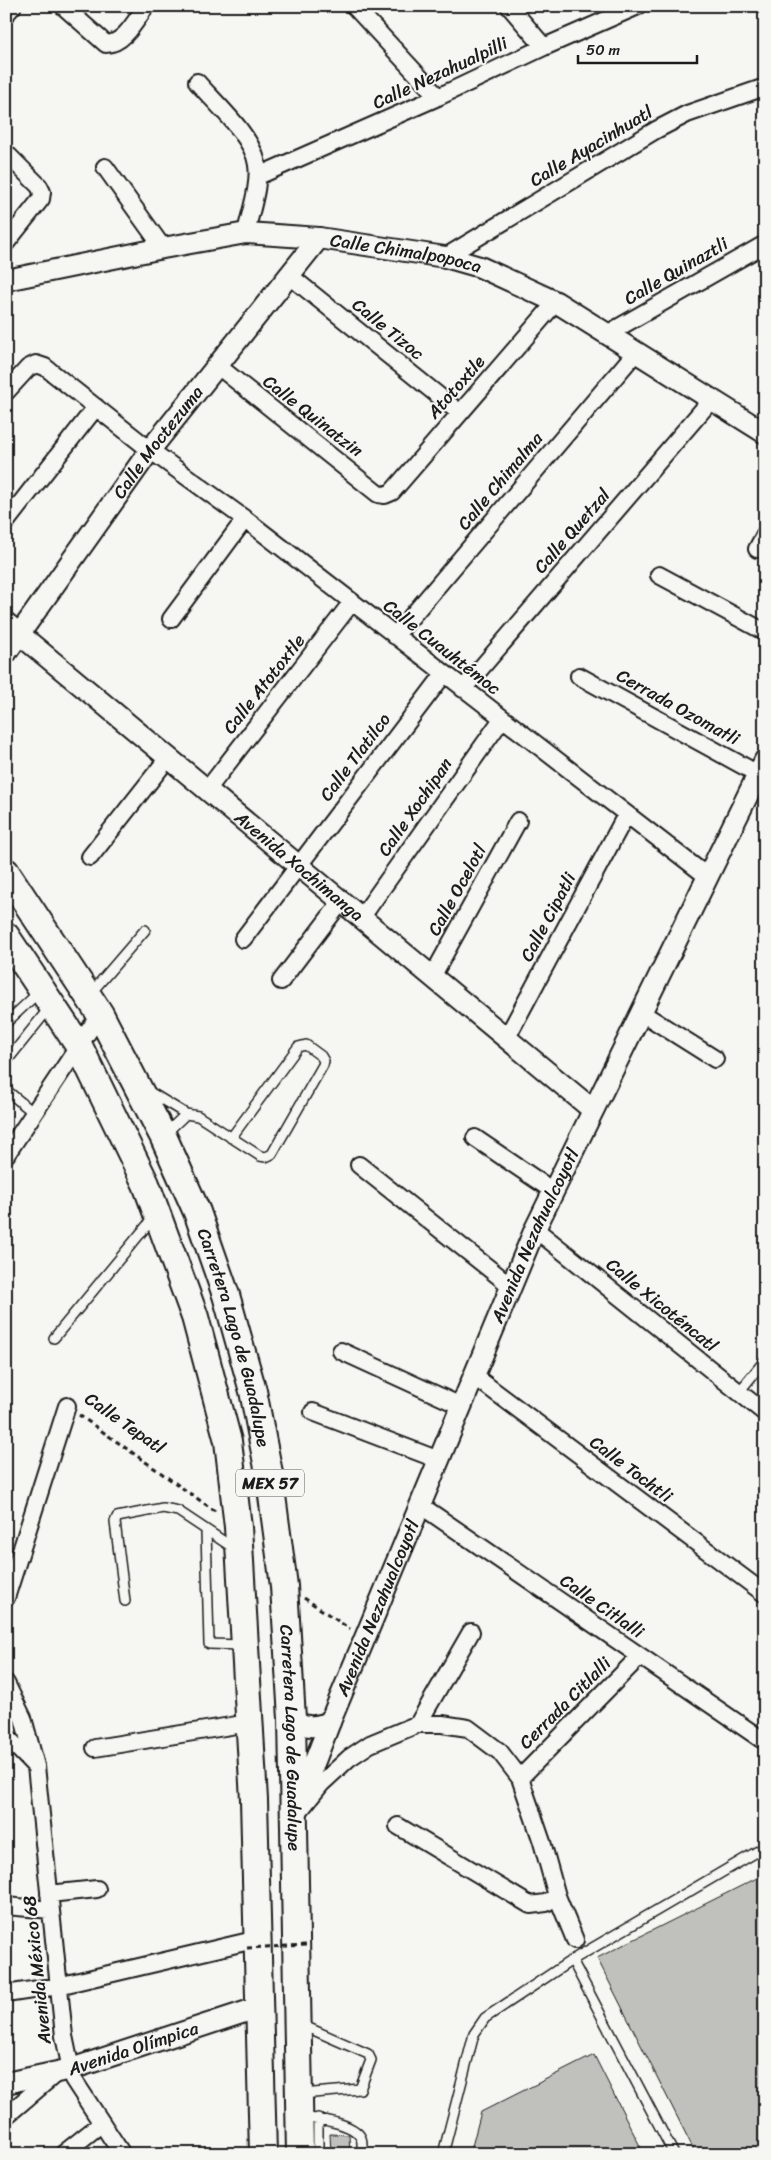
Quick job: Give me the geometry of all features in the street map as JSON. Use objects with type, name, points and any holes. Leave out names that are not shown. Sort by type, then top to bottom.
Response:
[{"type":"main road","name":"Carretera Lago de Guadalupe","points":[[6,872],[94,1005],[163,1136],[203,1231],[226,1295],[253,1391],[269,1473],[284,1586],[292,1719],[298,2023],[305,2110],[300,2154]]},
{"type":"main road","name":"Carretera Lago de Guadalupe","points":[[12,949],[79,1046],[146,1184],[195,1317],[226,1432],[240,1552],[254,1800],[253,1944],[260,2006],[264,2154]]},
{"type":"street","points":[[6,14],[13,6]]},
{"type":"street","points":[[63,6],[106,44],[114,44],[122,38],[146,6]]},
{"type":"street","points":[[354,6],[438,98]]},
{"type":"street","points":[[509,6],[544,47]]},
{"type":"street","name":"Calle Nezahualpilli","points":[[258,176],[438,98],[544,47],[638,6]]},
{"type":"street","points":[[197,82],[244,136],[257,163],[258,176],[246,233]]},
{"type":"street","name":"Calle Ayacinhuatl","points":[[445,257],[656,130],[687,114],[765,87]]},
{"type":"street","points":[[6,153],[39,186],[42,192],[41,200],[6,243]]},
{"type":"street","points":[[105,167],[163,248]]},
{"type":"street","name":"Calle Chimalpopoca","points":[[6,280],[246,233],[319,238],[445,257],[480,267],[556,302],[765,434]]},
{"type":"street","name":"Calle Moctezuma","points":[[6,653],[13,628],[150,450],[319,238]]},
{"type":"street","name":"Calle Quinaztli","points":[[607,334],[765,244]]},
{"type":"street","name":"Calle Tizoc","points":[[290,276],[460,413]]},
{"type":"street","name":"Atotoxtle","points":[[385,495],[392,492],[556,302]]},
{"type":"street","name":"Calle Chimalma","points":[[395,636],[636,352]]},
{"type":"street","name":"Calle Cuauhtémoc","points":[[6,392],[28,368],[36,364],[45,367],[150,450],[245,519],[708,877]]},
{"type":"street","name":"Calle Quinatzin","points":[[218,366],[378,494],[385,495]]},
{"type":"street","name":"Calle Quetzal","points":[[463,689],[712,399]]},
{"type":"street","points":[[6,522],[96,407]]},
{"type":"street","points":[[171,619],[245,519]]},
{"type":"street","points":[[659,575],[765,632]]},
{"type":"street","name":"Calle Atotoxtle","points":[[207,790],[352,602]]},
{"type":"street","name":"Avenida Xochimanga","points":[[13,628],[593,1110]]},
{"type":"street","name":"Calle Tlatilco","points":[[243,939],[444,674]]},
{"type":"street","name":"Cerrada Ozomatli","points":[[579,676],[761,767]]},
{"type":"street","name":"Calle Xochipan","points":[[361,918],[502,719]]},
{"type":"street","points":[[90,857],[168,758]]},
{"type":"street","name":"Avenida Nezahualcoyotl","points":[[294,1817],[330,1722],[535,1229],[761,767]]},
{"type":"street","name":"Calle Cipatli","points":[[506,1039],[626,815]]},
{"type":"street","name":"Calle Ocelotl","points":[[432,977],[518,821]]},
{"type":"street","points":[[281,981],[341,902]]},
{"type":"street","points":[[6,1155],[79,1046],[94,1005]]},
{"type":"street","points":[[642,1013],[715,1060]]},
{"type":"street","points":[[475,1138],[553,1191]]},
{"type":"street","points":[[359,1165],[510,1286]]},
{"type":"street","name":"Calle Xicoténcatl","points":[[535,1229],[765,1413]]},
{"type":"street","points":[[341,1351],[461,1406]]},
{"type":"street","name":"Calle Tochtli","points":[[474,1376],[765,1594]]},
{"type":"street","name":"Calle Tepatl","points":[[8,1584],[67,1406]]},
{"type":"street","points":[[313,1412],[439,1460]]},
{"type":"street","name":"Calle Citlalli","points":[[420,1505],[761,1739]]},
{"type":"street","points":[[418,1724],[471,1632]]},
{"type":"street","name":"Cerrada Citlalli","points":[[520,1778],[640,1656]]},
{"type":"street","name":"Avenida México 68","points":[[6,1683],[23,1718],[36,1766],[64,2036],[65,2070],[73,2079],[122,2154]]},
{"type":"street","points":[[292,1719],[310,1727],[321,1726],[330,1722]]},
{"type":"street","points":[[95,1748],[249,1723]]},
{"type":"street","points":[[294,1817],[321,1784],[349,1758],[370,1744],[418,1724],[442,1724],[468,1728],[500,1752],[520,1778],[539,1832],[557,1896],[575,1940]]},
{"type":"street","points":[[6,1736],[36,1766]]},
{"type":"street","points":[[398,1826],[530,1905],[546,1903],[557,1896]]},
{"type":"street","points":[[6,1906],[50,1902],[96,1889]]},
{"type":"street","points":[[6,1994],[58,1986],[253,1944]]},
{"type":"street","name":"Avenida Olímpica","points":[[6,2083],[65,2070],[260,2006]]},
{"type":"street","points":[[6,2116],[65,2070]]},
{"type":"street","points":[[63,2154],[102,2123]]},
{"type":"lane","points":[[94,1005],[145,930]]},
{"type":"lane","points":[[6,1023],[47,998]]},
{"type":"lane","points":[[6,1062],[47,998]]},
{"type":"lane","points":[[137,1084],[186,1114],[198,1116],[231,1138],[260,1156],[266,1157],[272,1154],[323,1065],[324,1061],[321,1056],[306,1046],[298,1047],[231,1138]]},
{"type":"lane","points":[[6,1090],[34,1113]]},
{"type":"lane","points":[[163,1136],[186,1114]]},
{"type":"lane","points":[[54,1338],[157,1214]]},
{"type":"lane","points":[[738,1392],[765,1360]]},
{"type":"lane","points":[[125,1601],[115,1522],[117,1517],[163,1508],[178,1511],[240,1552]]},
{"type":"lane","points":[[206,1530],[209,1644],[245,1645]]},
{"type":"lane","points":[[443,2154],[474,2034],[485,2018],[572,1960],[765,1846]]},
{"type":"lane","points":[[572,1960],[674,2154]]},
{"type":"lane","points":[[298,2023],[368,2054],[371,2060],[360,2089],[305,2110]]},
{"type":"lane","points":[[305,2110],[318,2154]]},
{"type":"lane","points":[[305,2110],[356,2132],[361,2137],[361,2154]]},
{"type":"path","name":"Calle Tepatl","points":[[67,1406],[238,1527]]},
{"type":"path","points":[[314,1603],[364,1640]]},
{"type":"path","points":[[253,1944],[307,1945]]},
{"type":"building","points":[[765,1874],[765,2154],[696,2154],[597,1958]]},
{"type":"building","points":[[594,2055],[644,2154],[470,2154],[481,2112]]},
{"type":"building","points":[[330,2134],[349,2135],[350,2154],[331,2154]]}]
